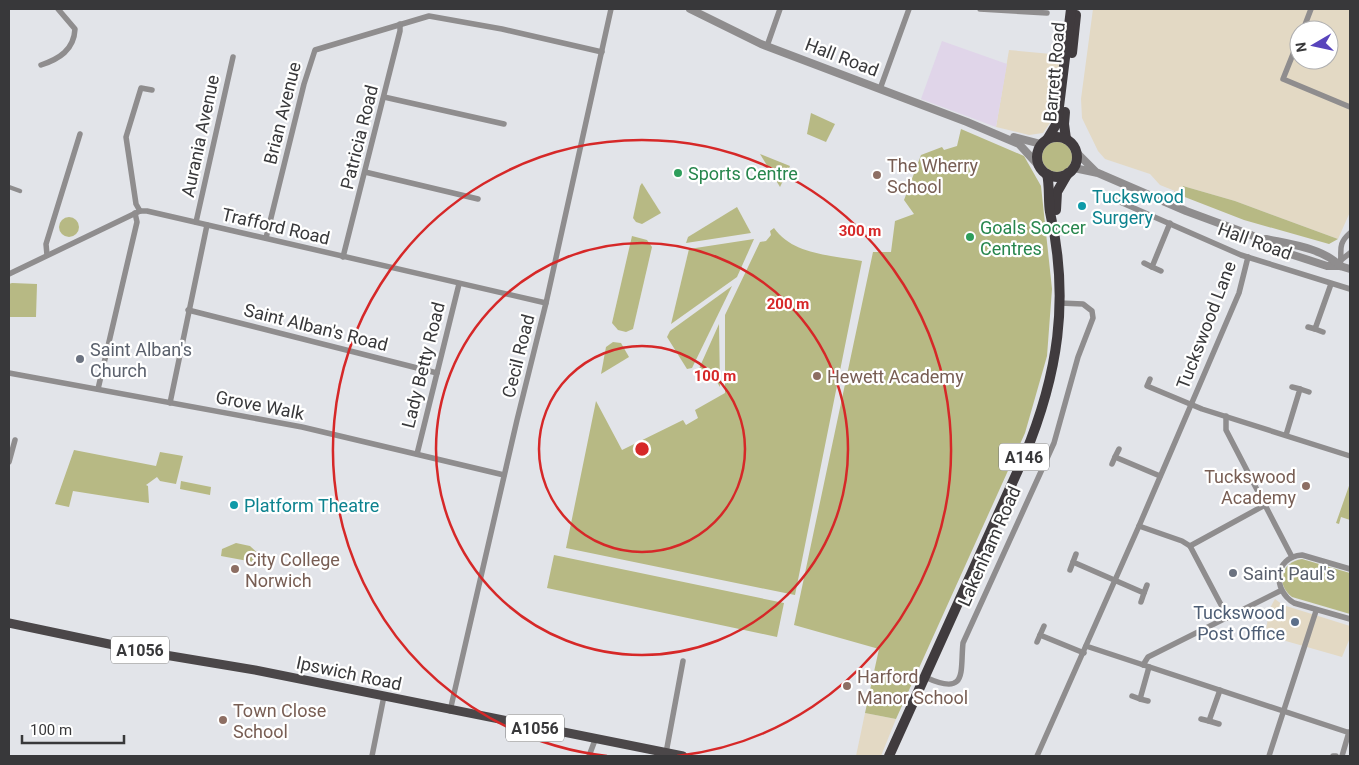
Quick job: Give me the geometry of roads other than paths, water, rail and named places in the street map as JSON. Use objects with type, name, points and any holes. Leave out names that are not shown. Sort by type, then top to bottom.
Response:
[{"type":"highway","name":"Barrett Road","points":[[1044,141],[1057,123],[1071,9]]},
{"type":"highway","name":"Barrett Road","points":[[1066,139],[1064,124],[1076,9]]},
{"type":"highway","name":"Hall Road","points":[[1044,141],[1058,136],[1066,139],[1076,152]]},
{"type":"highway","points":[[1039,166],[1036,158],[1044,141]]},
{"type":"highway","name":"A146","points":[[1071,171],[1076,152]]},
{"type":"highway","name":"Hall Road","points":[[1039,166],[1047,174],[1058,177],[1071,171]]},
{"type":"highway","name":"Lakenham Road","points":[[1053,222],[1057,192],[1071,171]]},
{"type":"highway","name":"Lakenham Road","points":[[888,756],[926,677],[1036,428],[1055,358],[1060,303],[1047,174]]},
{"type":"highway","name":"Lakenham Road","points":[[896,756],[903,725]]},
{"type":"main road","name":"Ipswich Road","points":[[9,623],[683,756]]},
{"type":"street","points":[[41,65],[53,61],[64,54],[75,37],[75,28],[58,9]]},
{"type":"street","name":"Cecil Road","points":[[450,711],[504,475],[546,304],[611,9]]},
{"type":"street","name":"Hall Road","points":[[690,9],[767,46],[986,129],[1019,144],[1039,166]]},
{"type":"street","points":[[767,46],[780,9]]},
{"type":"street","points":[[880,89],[909,9]]},
{"type":"street","points":[[980,9],[1046,13]]},
{"type":"street","name":"Brian Avenue","points":[[266,238],[311,55],[315,50],[429,16],[502,28],[602,52]]},
{"type":"street","name":"Patricia Road","points":[[343,257],[384,97],[400,24]]},
{"type":"street","name":"Aurania Avenue","points":[[196,222],[233,57]]},
{"type":"street","points":[[1289,64],[1283,79],[1350,107]]},
{"type":"street","points":[[98,389],[137,222],[138,212],[126,137],[138,86],[152,90]]},
{"type":"street","points":[[384,97],[504,124]]},
{"type":"street","name":"Hall Road","points":[[986,129],[1044,141]]},
{"type":"street","points":[[47,255],[46,244],[80,134]]},
{"type":"street","name":"Hall Road","points":[[1076,152],[1098,173]]},
{"type":"street","name":"Hall Road","points":[[1071,171],[1098,173],[1186,211],[1251,235],[1287,253],[1327,266],[1341,263],[1350,269]]},
{"type":"street","points":[[365,172],[478,199]]},
{"type":"street","points":[[9,187],[20,191]]},
{"type":"street","name":"Hall Road","points":[[1111,198],[1248,257],[1350,290]]},
{"type":"street","points":[[9,274],[138,212]]},
{"type":"street","name":"Trafford Road","points":[[138,212],[196,222],[546,304]]},
{"type":"street","points":[[1152,267],[1170,223]]},
{"type":"street","points":[[170,403],[207,225]]},
{"type":"street","points":[[1341,263],[1339,252],[1345,238],[1350,234]]},
{"type":"street","points":[[1341,263],[1350,253]]},
{"type":"street","name":"Tuckswood Lane","points":[[1037,756],[1139,526],[1239,293],[1248,257]]},
{"type":"street","points":[[1144,264],[1161,271]]},
{"type":"street","name":"Lady Betty Road","points":[[417,454],[459,284]]},
{"type":"street","points":[[1315,329],[1331,284]]},
{"type":"street","name":"Lakenham Road","points":[[926,677],[940,683],[952,683],[958,681],[962,676],[963,643],[1054,443],[1078,357],[1093,318],[1092,311],[1083,304],[1060,303]]},
{"type":"street","name":"Saint Alban's Road","points":[[188,310],[437,373]]},
{"type":"street","points":[[1308,327],[1323,332]]},
{"type":"street","name":"Grove Walk","points":[[9,373],[302,427],[504,475]]},
{"type":"street","name":"Tuckswood Lane","points":[[1144,392],[1150,379]]},
{"type":"street","name":"Tuckswood Lane","points":[[1147,386],[1191,404]]},
{"type":"street","points":[[1292,387],[1309,392]]},
{"type":"street","points":[[1286,435],[1300,389]]},
{"type":"street","points":[[1191,404],[1350,456]]},
{"type":"street","points":[[1226,416],[1226,430],[1292,557]]},
{"type":"street","points":[[9,462],[15,440]]},
{"type":"street","points":[[1112,464],[1119,449]]},
{"type":"street","points":[[1115,457],[1160,476]]},
{"type":"street","points":[[1190,546],[1265,505]]},
{"type":"street","points":[[1139,526],[1182,541],[1190,546],[1228,618]]},
{"type":"street","points":[[1070,570],[1076,554]]},
{"type":"street","points":[[1350,569],[1302,555],[1292,557],[1283,564],[1279,572],[1280,591],[1286,598],[1316,611],[1350,619]]},
{"type":"street","points":[[1073,562],[1144,593]]},
{"type":"street","points":[[1141,602],[1147,585]]},
{"type":"street","points":[[1140,699],[1148,657],[1280,591]]},
{"type":"street","points":[[1269,756],[1316,611]]},
{"type":"street","points":[[1036,642],[1044,626]]},
{"type":"street","points":[[1040,635],[1084,652]]},
{"type":"street","points":[[1086,646],[1350,733],[1342,756]]},
{"type":"street","points":[[666,753],[683,660]]},
{"type":"street","points":[[1209,721],[1220,690]]},
{"type":"street","points":[[372,756],[384,696]]},
{"type":"street","points":[[1132,696],[1148,701]]},
{"type":"street","points":[[1201,719],[1219,724]]},
{"type":"street","points":[[588,756],[595,740]]},
{"type":"place","name":"Sports Centre","points":[[678,173]]},
{"type":"place","name":"The Wherry School","points":[[877,175]]},
{"type":"place","name":"Tuckswood Surgery","points":[[1082,206]]},
{"type":"place","name":"Goals Soccer Centres","points":[[970,237]]},
{"type":"place","name":"Saint Alban's Church","points":[[80,359]]},
{"type":"place","name":"Hewett Academy","points":[[817,376]]},
{"type":"place","name":"Tuckswood Academy","points":[[1306,486]]},
{"type":"place","name":"Platform Theatre","points":[[234,505]]},
{"type":"place","name":"City College Norwich","points":[[235,569]]},
{"type":"place","name":"Saint Paul's","points":[[1233,573]]},
{"type":"place","name":"Tuckswood Post Office","points":[[1295,622]]},
{"type":"place","name":"Harford Manor School","points":[[847,686]]},
{"type":"place","name":"Town Close School","points":[[223,720]]}]
